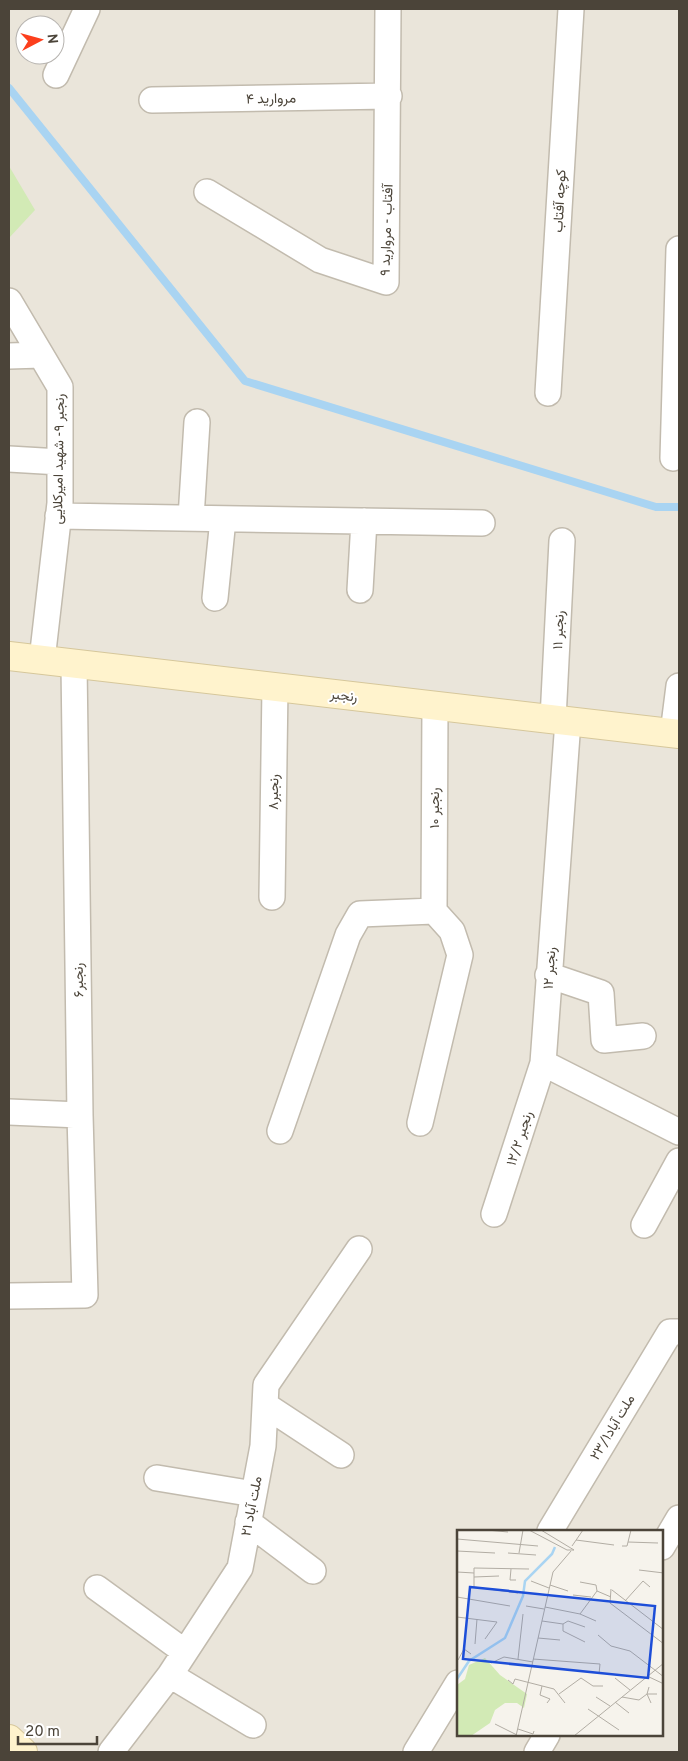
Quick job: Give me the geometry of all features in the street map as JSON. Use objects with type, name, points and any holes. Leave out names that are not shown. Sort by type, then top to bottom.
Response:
[{"type":"street","points":[[56,75],[87,9]]},
{"type":"street","name":"آفتاب - مروارید ۹","points":[[207,192],[320,260],[386,282],[389,96],[388,9]]},
{"type":"street","name":"کوچه آفتاب","points":[[548,393],[571,9]]},
{"type":"street","name":"مروارید ۴","points":[[152,100],[389,96]]},
{"type":"street","points":[[673,458],[679,249]]},
{"type":"street","name":"رنجبر ۹- شهید امیرکلایی","points":[[9,301],[60,387],[58,516],[42,660]]},
{"type":"street","points":[[9,356],[41,355]]},
{"type":"street","points":[[191,518],[197,422]]},
{"type":"street","points":[[9,459],[60,462]]},
{"type":"street","points":[[58,516],[482,523]]},
{"type":"street","points":[[215,598],[223,519]]},
{"type":"street","points":[[360,590],[364,521]]},
{"type":"street","name":"رنجبر ۱۱","points":[[560,720],[562,541]]},
{"type":"street","name":"رنجبر","points":[[9,656],[676,733]]},
{"type":"street","name":"رنجبر۶","points":[[9,1296],[85,1295],[80,1115],[74,664]]},
{"type":"street","points":[[676,733],[679,686]]},
{"type":"street","name":"رنجبر۸","points":[[272,897],[275,687]]},
{"type":"street","name":"رنجبر ۱۰","points":[[434,911],[435,706]]},
{"type":"street","name":"رنجبر ۱۲","points":[[543,1063],[560,720]]},
{"type":"street","points":[[280,1131],[348,935],[360,914],[434,911],[452,930],[460,955],[420,1123]]},
{"type":"street","points":[[548,975],[601,993],[604,1040],[643,1036]]},
{"type":"street","points":[[543,1063],[679,1132]]},
{"type":"street","name":"رنجبر ۱۲/۲","points":[[494,1214],[543,1063]]},
{"type":"street","points":[[9,1112],[80,1115]]},
{"type":"street","points":[[644,1225],[679,1161]]},
{"type":"street","name":"ملت آباد ۲۱","points":[[111,1752],[170,1675],[240,1568],[262,1446],[266,1386],[359,1249]]},
{"type":"street","name":"ملت آباد۲۳/۱","points":[[551,1530],[670,1332],[679,1332]]},
{"type":"street","points":[[265,1405],[341,1455]]},
{"type":"street","points":[[157,1478],[254,1494]]},
{"type":"street","points":[[663,1545],[679,1518]]},
{"type":"street","points":[[248,1522],[313,1571]]},
{"type":"street","points":[[97,1588],[185,1652]]},
{"type":"street","points":[[170,1675],[253,1725]]},
{"type":"street","points":[[416,1752],[457,1685]]},
{"type":"street","points":[[537,1752],[546,1736]]},
{"type":"shaded area","points":[[9,9],[679,9],[679,1752],[9,1752]]},
{"type":"green space","points":[[9,166],[35,210],[9,238]]},
{"type":"waterway","points":[[9,88],[245,381],[656,507],[679,507]]}]
